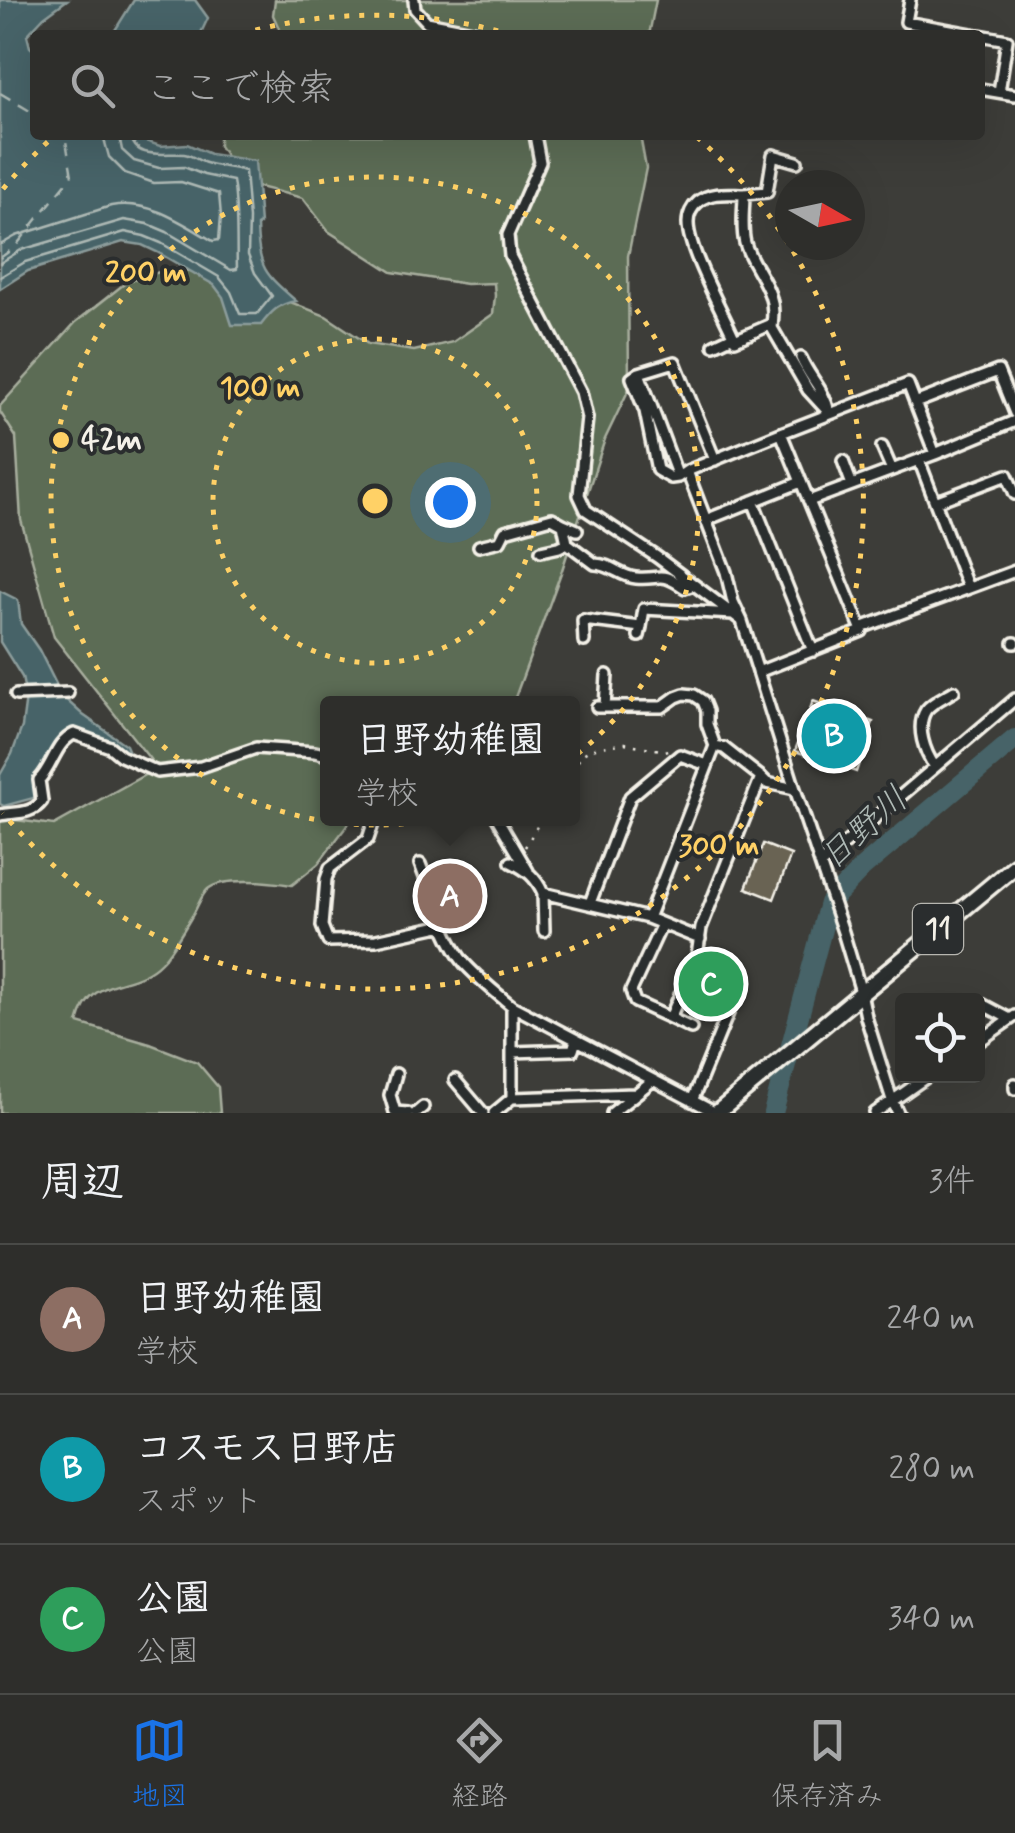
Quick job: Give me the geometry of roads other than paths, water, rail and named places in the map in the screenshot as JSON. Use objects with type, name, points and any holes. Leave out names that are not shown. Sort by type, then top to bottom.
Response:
[{"type":"main road","name":"11","points":[[716,1113],[1015,866]]},
{"type":"street","points":[[414,0],[415,9],[427,22],[468,30]]},
{"type":"street","points":[[906,28],[910,0]]},
{"type":"street","points":[[985,36],[1007,40],[1000,92]]},
{"type":"street","points":[[985,90],[1015,95]]},
{"type":"street","points":[[536,140],[540,162],[508,234],[510,256],[580,392],[587,418],[578,496],[586,510],[742,621]]},
{"type":"street","points":[[772,324],[735,340],[691,242],[688,222],[690,212],[708,196],[767,192],[773,155],[796,162]]},
{"type":"street","points":[[744,194],[746,245],[770,295],[772,324],[784,353],[808,390],[830,414]]},
{"type":"street","points":[[714,345],[733,336]]},
{"type":"street","points":[[801,358],[826,396],[830,414]]},
{"type":"street","points":[[714,460],[674,362],[632,378],[658,470],[671,478],[908,384],[935,454]]},
{"type":"street","points":[[915,403],[998,371],[1015,413]]},
{"type":"street","points":[[639,373],[726,572],[844,932],[866,1017],[898,1113]]},
{"type":"street","points":[[809,502],[1015,421]]},
{"type":"street","points":[[758,672],[862,632],[782,433]]},
{"type":"street","points":[[882,447],[892,470]]},
{"type":"street","points":[[920,460],[968,588]]},
{"type":"street","points":[[843,461],[852,485]]},
{"type":"street","points":[[935,502],[1008,475],[1015,494]]},
{"type":"street","points":[[706,520],[801,482]]},
{"type":"street","points":[[753,501],[813,650]]},
{"type":"street","points":[[479,546],[500,540],[505,531],[552,518],[578,530]]},
{"type":"street","points":[[563,524],[567,543],[595,564],[604,564],[632,578],[656,576],[670,578],[685,588],[694,585]]},
{"type":"street","points":[[540,550],[567,543]]},
{"type":"street","points":[[861,628],[1015,571]]},
{"type":"street","points":[[584,641],[582,620],[640,632],[644,610],[733,614]]},
{"type":"street","points":[[607,676],[601,707],[662,707],[676,696],[694,695],[704,702],[715,746],[648,918]]},
{"type":"street","points":[[935,767],[925,752],[923,714],[928,706],[951,693],[941,684]]},
{"type":"street","points":[[16,695],[68,694]]},
{"type":"street","points":[[820,864],[1015,699]]},
{"type":"street","points":[[0,815],[38,807],[42,801],[39,780],[64,739],[74,734],[110,747],[157,772],[201,768],[256,748],[320,753]]},
{"type":"street","points":[[715,746],[724,748],[767,783],[795,789]]},
{"type":"street","points":[[590,903],[630,797],[680,755],[707,765]]},
{"type":"street","points":[[670,1018],[761,777]]},
{"type":"street","points":[[372,826],[368,840],[330,868],[322,926],[328,941],[396,938],[444,925]]},
{"type":"street","points":[[501,826],[515,859],[538,882],[543,893],[544,931]]},
{"type":"street","points":[[420,864],[463,961],[512,1006],[716,1113]]},
{"type":"street","points":[[543,893],[648,918],[700,939]]},
{"type":"street","points":[[662,924],[631,991],[635,1002],[691,1028]]},
{"type":"street","points":[[692,1101],[744,974]]},
{"type":"street","points":[[512,1006],[512,1098]]},
{"type":"street","points":[[985,1006],[1010,1019],[1015,1032]]},
{"type":"street","points":[[985,1037],[1010,1019]]},
{"type":"street","points":[[512,1052],[573,1050],[576,1040]]},
{"type":"street","points":[[396,1074],[390,1095],[395,1112],[416,1111]]},
{"type":"street","points":[[455,1080],[483,1113]]},
{"type":"street","points":[[612,1113],[652,1081]]},
{"type":"street","points":[[875,1113],[918,1083]]},
{"type":"street","points":[[494,1113],[512,1098],[635,1094]]},
{"type":"street","points":[[538,1097],[539,1113]]},
{"type":"water","points":[[0,0],[67,0],[27,35],[30,140],[187,144],[210,154],[255,161],[262,261],[270,276],[296,301],[276,309],[261,325],[232,325],[223,297],[214,285],[157,252],[123,242],[28,271],[0,289]]},
{"type":"water","points":[[134,0],[195,0],[208,18],[202,30],[115,30]]},
{"type":"water","points":[[0,591],[18,600],[21,624],[62,696],[126,745],[129,752],[107,747],[75,729],[67,731],[56,746],[41,796],[4,806],[0,804],[0,775],[22,727],[26,697],[22,677],[0,642]]},
{"type":"waterway","name":"日野川","points":[[773,1113],[829,903],[862,868],[1015,739]]},
{"type":"place","name":"42m","points":[[61,440]]},
{"type":"place","name":"コスモス日野店","points":[[834,736]]},
{"type":"place","name":"日野幼稚園","points":[[450,896]]},
{"type":"place","name":"公園","points":[[711,984]]}]
